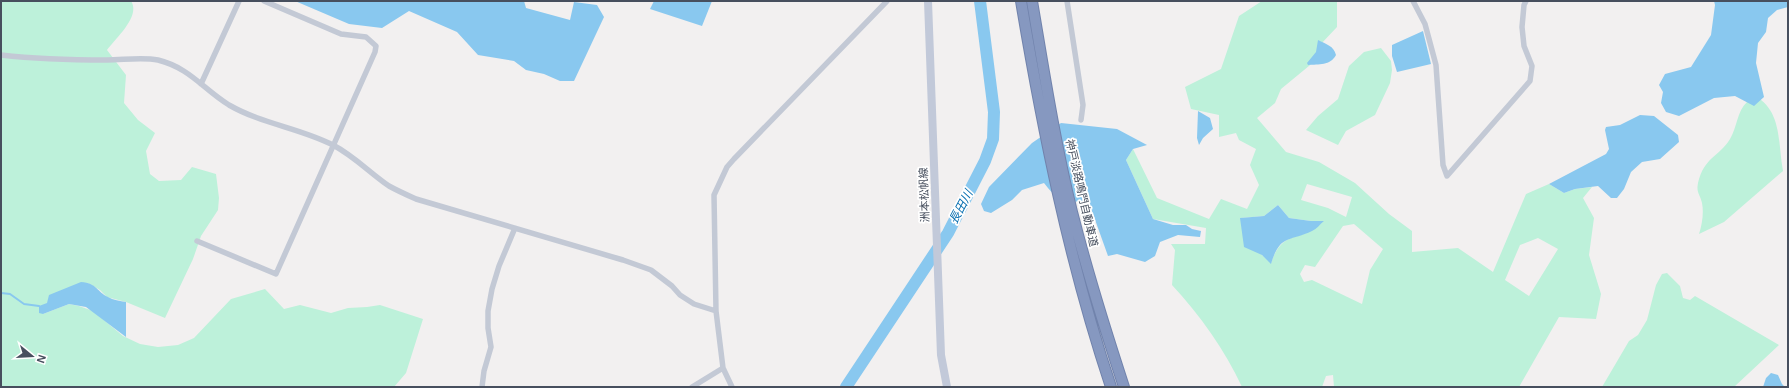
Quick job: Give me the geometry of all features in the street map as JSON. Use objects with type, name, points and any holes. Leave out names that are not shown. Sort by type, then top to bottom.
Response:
[{"type":"highway","points":[[1021,1],[1039,109],[1062,214],[1111,387]]},
{"type":"highway","name":"神戸淡路鳴門自動車道","points":[[1032,1],[1050,108],[1072,211],[1092,284],[1124,387]]},
{"type":"main road","name":"洲本松帆線","points":[[928,1],[941,355],[947,387]]},
{"type":"street","points":[[201,84],[239,1]]},
{"type":"street","points":[[197,241],[276,274],[375,52],[376,46],[366,37],[342,34],[264,1]]},
{"type":"street","points":[[732,387],[723,368],[716,311],[714,195],[727,167],[734,159],[887,1]]},
{"type":"street","points":[[1067,1],[1083,105],[1081,120]]},
{"type":"street","points":[[1413,1],[1425,24],[1436,65],[1442,165],[1447,176],[1530,81],[1532,66],[1524,46],[1522,27],[1524,5],[1526,1]]},
{"type":"street","points":[[1,55],[80,60],[150,59],[180,68],[228,104],[268,123],[310,134],[334,146],[399,192],[416,199],[651,270],[680,295],[694,304],[716,311]]},
{"type":"street","points":[[482,387],[484,371],[491,347],[488,328],[492,289],[499,266],[514,228]]},
{"type":"street","points":[[692,387],[723,368]]},
{"type":"green space","points":[[1,1],[131,1],[133,13],[130,20],[107,50],[126,75],[124,103],[138,120],[155,133],[146,151],[150,174],[159,181],[181,180],[192,167],[216,174],[219,198],[218,210],[201,236],[193,259],[165,318],[126,302],[107,297],[100,290],[88,283],[49,300],[43,314],[69,304],[79,306],[93,311],[123,336],[140,344],[158,347],[178,345],[194,338],[231,299],[265,289],[284,309],[300,305],[331,313],[348,308],[380,305],[423,319],[406,373],[394,387],[1,387]]},
{"type":"green space","points":[[1262,1],[1337,1],[1337,27],[1320,45],[1315,61],[1281,89],[1275,103],[1257,118],[1286,152],[1319,162],[1355,183],[1389,214],[1412,231],[1412,252],[1458,248],[1493,272],[1526,194],[1549,184],[1564,193],[1575,189],[1592,187],[1583,198],[1594,218],[1589,255],[1601,294],[1596,319],[1559,317],[1519,387],[1334,387],[1333,375],[1326,376],[1322,387],[1242,387],[1220,346],[1192,308],[1172,285],[1175,250],[1171,244],[1205,244],[1206,228],[1153,219],[1126,160],[1133,149],[1157,198],[1209,219],[1221,199],[1247,209],[1259,185],[1250,165],[1256,149],[1239,140],[1236,133],[1219,137],[1219,115],[1191,109],[1185,87],[1221,69],[1239,16]],"holes":[[[1307,184],[1352,197],[1346,217],[1328,208],[1301,200]],[[1278,205],[1289,218],[1323,221],[1308,232],[1287,240],[1281,244],[1271,263],[1262,255],[1241,218],[1264,216]],[[1354,224],[1383,249],[1370,270],[1362,304],[1312,280],[1304,282],[1300,274],[1305,265],[1315,267],[1343,226]],[[1538,238],[1558,249],[1529,296],[1505,280],[1520,245]]]},
{"type":"green space","points":[[1381,48],[1391,61],[1392,70],[1390,83],[1375,115],[1346,131],[1338,145],[1306,130],[1318,116],[1338,99],[1349,66],[1364,52]]},
{"type":"green space","points":[[1758,98],[1766,104],[1775,121],[1778,130],[1783,171],[1724,222],[1699,234],[1703,215],[1703,207],[1698,193],[1698,183],[1701,174],[1708,162],[1726,145],[1730,139],[1741,110],[1747,102],[1750,99]]},
{"type":"green space","points":[[1667,273],[1680,286],[1683,298],[1690,300],[1695,296],[1779,345],[1734,387],[1602,387],[1629,341],[1638,335],[1647,320],[1656,285],[1662,274]]},
{"type":"water","points":[[295,1],[524,1],[526,8],[570,20],[574,2],[597,5],[604,17],[574,81],[560,81],[544,74],[526,70],[514,61],[478,55],[457,32],[409,11],[382,28],[349,24]]},
{"type":"water","points":[[654,1],[712,1],[702,26],[650,9]]},
{"type":"water","points":[[1714,1],[1788,1],[1788,7],[1777,10],[1768,18],[1766,32],[1758,43],[1756,63],[1764,97],[1754,106],[1735,96],[1714,98],[1679,116],[1666,112],[1661,103],[1663,92],[1659,85],[1665,74],[1691,67],[1711,35],[1715,5]]},
{"type":"water","points":[[1423,31],[1431,64],[1397,72],[1392,56],[1392,45]]},
{"type":"water","points":[[1318,40],[1332,47],[1336,55],[1334,59],[1327,63],[1308,65],[1307,63],[1316,52]]},
{"type":"water","points":[[1198,111],[1210,118],[1213,129],[1203,138],[1199,145],[1197,138]]},
{"type":"water","points":[[1640,115],[1654,116],[1678,135],[1679,142],[1660,159],[1642,162],[1631,172],[1624,189],[1617,198],[1611,198],[1598,186],[1575,189],[1564,193],[1549,184],[1606,154],[1609,149],[1605,130],[1606,127],[1620,125]]},
{"type":"water","points":[[1061,123],[1117,129],[1147,145],[1133,149],[1126,160],[1153,219],[1173,225],[1186,225],[1192,229],[1201,231],[1200,237],[1178,235],[1160,242],[1155,256],[1145,262],[1117,254],[1108,256],[1088,200],[1067,202],[1054,195],[1044,183],[1022,190],[1012,200],[991,213],[984,211],[981,204],[989,187],[1032,143]]},
{"type":"water","points":[[1278,205],[1289,218],[1324,221],[1314,230],[1286,240],[1282,243],[1274,254],[1271,264],[1262,255],[1244,247],[1240,218],[1264,216]]},
{"type":"water","points":[[81,282],[94,286],[110,298],[126,302],[126,337],[86,307],[69,304],[43,314],[39,313],[39,306],[47,303],[49,295]]},
{"type":"water","points":[[1771,373],[1778,375],[1785,387],[1763,387],[1766,378]]},
{"type":"waterway","name":"長田川","points":[[846,387],[948,233],[985,161],[993,139],[994,112],[980,1]]},
{"type":"waterway","points":[[1,293],[10,294],[24,304],[39,306]]}]
